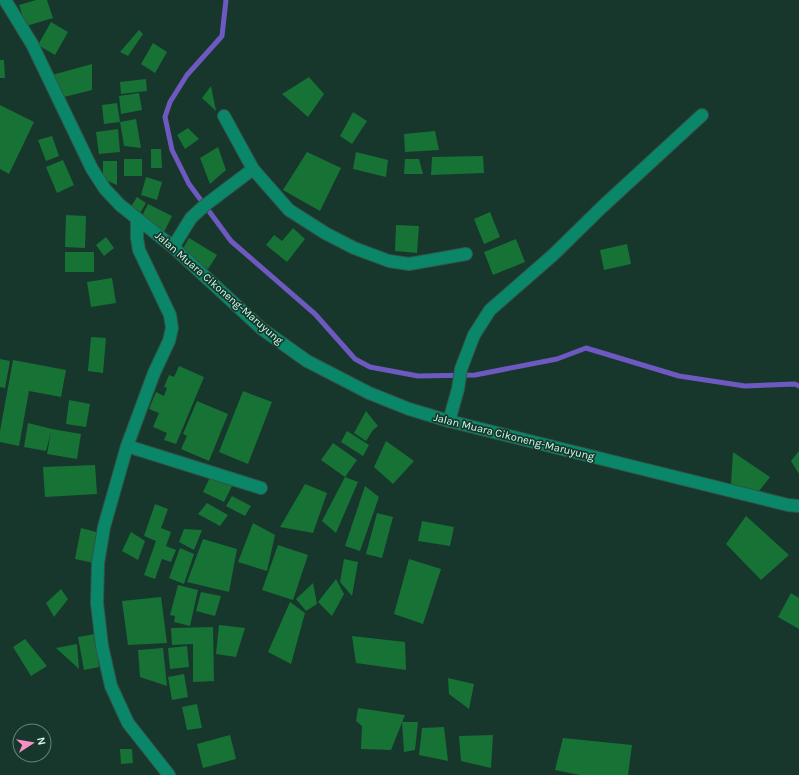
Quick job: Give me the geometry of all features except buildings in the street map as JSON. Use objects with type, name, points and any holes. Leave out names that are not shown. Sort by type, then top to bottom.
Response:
[{"type":"street","name":"Jalan Muara Cikoneng-Maruyung","points":[[5,0],[32,44],[92,169],[105,189],[120,206],[173,248],[262,329],[307,361],[369,393],[409,409],[449,421],[788,506],[799,506]]},
{"type":"street","points":[[449,421],[458,389],[461,369],[474,335],[490,310],[553,255],[602,207],[702,115]]},
{"type":"street","points":[[224,116],[253,169],[289,210],[325,233],[354,248],[389,261],[409,264],[466,254]]},
{"type":"street","points":[[173,248],[191,218],[204,206],[253,169]]},
{"type":"street","points":[[137,219],[137,238],[139,250],[170,315],[172,328],[169,341],[154,373],[127,446],[104,527],[98,563],[97,603],[102,646],[111,686],[128,723],[170,775]]},
{"type":"street","points":[[127,446],[261,488]]},
{"type":"waterway","points":[[226,0],[222,36],[187,75],[170,102],[165,117],[172,150],[189,184],[231,241],[315,314],[355,359],[370,367],[418,376],[475,375],[557,359],[586,348],[679,376],[745,386],[795,384],[799,386]]}]
